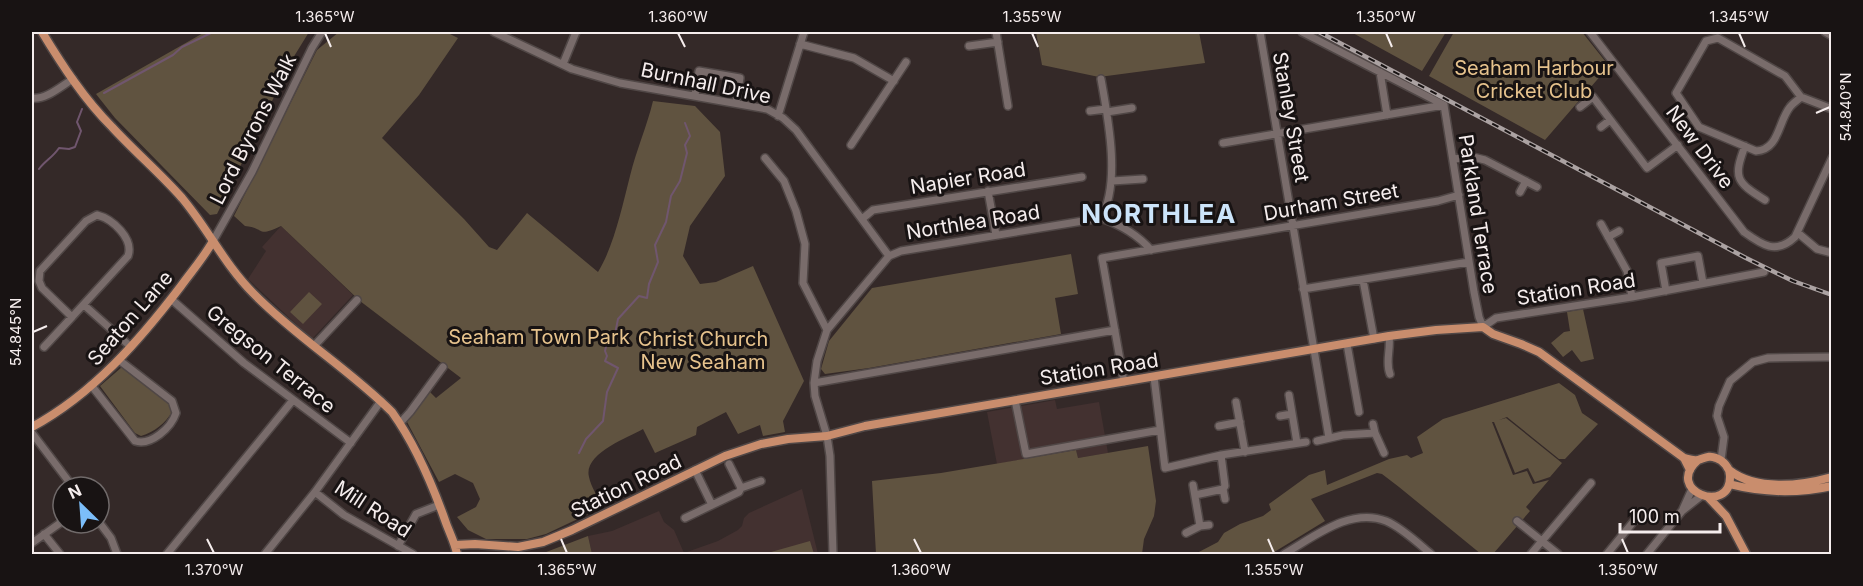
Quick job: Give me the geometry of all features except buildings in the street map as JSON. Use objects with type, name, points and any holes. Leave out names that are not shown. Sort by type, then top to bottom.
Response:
[{"type":"main road","points":[[42,32],[73,79],[111,127],[166,179],[253,293],[381,401],[400,423],[439,505],[457,551]]},
{"type":"main road","name":"Seaton Lane","points":[[32,427],[60,410],[119,360],[171,299],[213,241]]},
{"type":"main road","points":[[1483,327],[1539,352],[1684,458],[1690,470]]},
{"type":"main road","name":"Station Road","points":[[457,551],[482,544],[518,547],[543,542],[725,456],[761,444],[827,436],[865,426],[1389,336],[1483,327]]},
{"type":"main road","points":[[1684,458],[1698,460],[1712,457],[1721,460],[1737,476],[1765,483],[1797,484],[1832,477]]},
{"type":"main road","points":[[1698,460],[1688,476],[1692,489],[1705,497],[1726,516]]},
{"type":"main road","points":[[1705,497],[1720,495],[1729,484],[1729,470]]},
{"type":"main road","points":[[1729,484],[1752,490],[1789,493],[1832,486]]},
{"type":"main road","points":[[1720,495],[1726,516],[1746,555]]},
{"type":"street","name":"Lord Byrons Walk","points":[[213,241],[252,172],[322,32]]},
{"type":"street","name":"Burnhall Drive","points":[[494,32],[572,69],[620,83],[767,109],[798,132],[888,256]]},
{"type":"street","points":[[563,64],[576,32]]},
{"type":"street","points":[[778,116],[804,32]]},
{"type":"street","points":[[996,32],[1008,106]]},
{"type":"street","name":"Stanley Street","points":[[1260,32],[1329,438]]},
{"type":"street","points":[[1302,32],[1443,105]]},
{"type":"street","name":"New Drive","points":[[1590,32],[1744,232],[1770,247],[1790,242],[1798,233]]},
{"type":"street","points":[[1825,32],[1832,36]]},
{"type":"street","points":[[1801,97],[1789,108],[1771,145],[1765,150],[1756,151],[1699,127],[1676,93],[1706,41],[1718,38],[1785,76],[1801,97],[1832,109]]},
{"type":"street","points":[[969,46],[998,42]]},
{"type":"street","points":[[800,44],[854,58],[894,81]]},
{"type":"street","points":[[851,146],[906,63]]},
{"type":"street","points":[[695,95],[699,71],[740,78],[736,102]]},
{"type":"street","points":[[1380,72],[1387,115]]},
{"type":"street","points":[[32,98],[43,97],[73,79]]},
{"type":"street","points":[[1101,79],[1112,181],[1107,207],[1101,218],[1141,238],[1151,250]]},
{"type":"street","points":[[1580,107],[1593,97],[1647,168],[1678,145]]},
{"type":"street","points":[[1223,143],[1443,105]]},
{"type":"street","name":"Parkland Terrace","points":[[1443,105],[1469,262],[1479,317],[1483,327]]},
{"type":"street","points":[[1090,111],[1132,108]]},
{"type":"street","points":[[1601,127],[1610,120]]},
{"type":"street","points":[[1745,146],[1737,166],[1737,174],[1743,184],[1765,200]]},
{"type":"street","points":[[1453,159],[1473,157],[1485,160],[1537,187]]},
{"type":"street","points":[[765,158],[784,181],[796,211],[805,244],[802,283],[827,330]]},
{"type":"street","points":[[1832,158],[1798,233],[1817,249],[1832,254]]},
{"type":"street","name":"Napier Road","points":[[862,219],[873,210],[1082,177]]},
{"type":"street","points":[[1112,181],[1143,179]]},
{"type":"street","points":[[1521,192],[1526,181]]},
{"type":"street","points":[[988,191],[996,235]]},
{"type":"street","name":"Durham Street","points":[[1115,330],[1102,258],[1438,201],[1459,195]]},
{"type":"street","points":[[44,347],[84,305],[128,256],[131,248],[128,241],[110,221],[97,215],[86,221],[40,271],[39,281],[42,288],[72,317]]},
{"type":"street","name":"Northlea Road","points":[[833,555],[830,456],[827,436],[815,396],[814,383],[817,361],[827,330],[888,256],[901,250],[1101,218]]},
{"type":"street","points":[[1601,224],[1627,271],[1632,297]]},
{"type":"street","points":[[1608,237],[1619,231]]},
{"type":"street","points":[[1666,291],[1660,263],[1698,256],[1703,283]]},
{"type":"street","points":[[1303,289],[1469,262]]},
{"type":"street","name":"Station Road","points":[[1483,327],[1496,318],[1632,297],[1764,272]]},
{"type":"street","points":[[1363,280],[1374,339]]},
{"type":"street","name":"Gregson Terrace","points":[[171,299],[244,363],[351,443]]},
{"type":"street","points":[[314,346],[357,300]]},
{"type":"street","points":[[84,305],[131,347]]},
{"type":"street","points":[[814,383],[1115,330],[1124,382]]},
{"type":"street","points":[[1389,336],[1390,350],[1387,366],[1390,374]]},
{"type":"street","points":[[1347,344],[1359,412]]},
{"type":"street","points":[[1721,460],[1724,444],[1723,432],[1717,416],[1730,381],[1753,362],[1768,358],[1832,357]]},
{"type":"street","points":[[91,386],[135,441],[141,443],[148,441],[169,425],[176,413],[172,402],[119,360]]},
{"type":"street","points":[[400,423],[443,367]]},
{"type":"street","points":[[1154,377],[1166,468],[1221,455],[1306,442]]},
{"type":"street","points":[[1288,395],[1297,443]]},
{"type":"street","points":[[167,555],[293,400]]},
{"type":"street","points":[[1015,400],[1026,453],[1160,430]]},
{"type":"street","points":[[265,555],[315,492],[381,401]]},
{"type":"street","points":[[1236,402],[1245,452]]},
{"type":"street","points":[[1280,416],[1292,414]]},
{"type":"street","points":[[1219,426],[1240,422]]},
{"type":"street","points":[[1373,424],[1384,453]]},
{"type":"street","points":[[32,433],[64,475]]},
{"type":"street","points":[[1317,441],[1375,433]]},
{"type":"street","points":[[1712,457],[1724,444]]},
{"type":"street","points":[[1221,455],[1225,499]]},
{"type":"street","points":[[729,464],[741,488]]},
{"type":"street","points":[[695,470],[712,505]]},
{"type":"street","points":[[685,518],[739,492],[741,488],[761,481]]},
{"type":"street","points":[[1531,555],[1591,483]]},
{"type":"street","points":[[1194,485],[1200,526]]},
{"type":"street","points":[[1195,495],[1223,489]]},
{"type":"street","points":[[1647,555],[1682,512],[1692,489]]},
{"type":"street","name":"Mill Road","points":[[315,492],[344,514],[413,555]]},
{"type":"street","points":[[1682,512],[1705,497]]},
{"type":"street","points":[[398,546],[416,514],[439,505]]},
{"type":"street","points":[[1284,555],[1339,522],[1364,517],[1387,521],[1431,555]]},
{"type":"street","points":[[1606,555],[1634,520]]},
{"type":"street","points":[[1517,521],[1558,555]]},
{"type":"street","points":[[1186,532],[1209,525]]},
{"type":"street","points":[[32,543],[51,529]]},
{"type":"street","points":[[44,534],[60,555]]},
{"type":"street","points":[[109,535],[117,555]]},
{"type":"shaded area","points":[[281,226],[353,295],[312,339],[248,279],[266,251],[262,247]]},
{"type":"shaded area","points":[[1055,400],[1057,409],[1099,402],[1108,453],[1078,458],[1076,450],[997,464],[987,412]]},
{"type":"shaded area","points":[[802,489],[818,554],[592,554],[588,536],[612,531],[659,511],[664,522],[674,530],[684,553],[718,541],[738,530],[749,513]]},
{"type":"green space","points":[[205,32],[309,32],[293,58],[217,214],[210,215],[115,118],[96,94]]},
{"type":"green space","name":"Seaham Town Park","points":[[339,32],[446,32],[458,38],[419,95],[382,138],[489,247],[497,250],[527,213],[598,272],[613,238],[653,101],[695,106],[720,132],[725,176],[690,226],[683,256],[700,284],[716,282],[753,266],[804,381],[783,421],[785,432],[763,436],[760,425],[738,434],[726,412],[697,427],[696,435],[655,453],[643,429],[617,442],[593,461],[589,469],[589,477],[603,507],[546,534],[527,539],[486,539],[468,530],[457,517],[476,507],[480,499],[473,483],[455,474],[439,482],[406,420],[430,392],[436,398],[461,378],[360,301],[281,226],[264,232],[245,226],[234,216],[317,50]]},
{"type":"green space","points":[[1036,32],[1199,32],[1205,63],[1099,77],[1042,65]]},
{"type":"green space","points":[[1351,32],[1446,32],[1422,71]]},
{"type":"green space","name":"Seaham Harbour Cricket Club","points":[[1454,32],[1582,32],[1609,66],[1545,140],[1429,76]]},
{"type":"green space","points":[[1071,254],[1078,294],[1055,298],[1061,334],[869,368],[825,374],[821,369],[829,341],[872,288]]},
{"type":"green space","points":[[309,292],[322,304],[303,324],[290,312]]},
{"type":"green space","points":[[1583,309],[1594,359],[1581,362],[1572,350],[1563,357],[1551,343],[1564,332],[1570,331],[1567,312]]},
{"type":"green space","points":[[122,367],[171,405],[173,411],[159,426],[141,436],[135,433],[100,386]]},
{"type":"green space","points":[[1559,383],[1575,395],[1582,413],[1598,424],[1565,459],[1559,459],[1507,417],[1499,420],[1506,418],[1562,463],[1550,477],[1535,482],[1528,468],[1515,473],[1494,422],[1492,422],[1513,475],[1527,471],[1533,484],[1549,480],[1526,507],[1530,511],[1493,554],[1481,554],[1399,487],[1382,474],[1377,473],[1311,499],[1325,521],[1271,554],[1195,554],[1218,542],[1224,533],[1240,524],[1263,516],[1271,510],[1269,504],[1309,475],[1325,470],[1327,485],[1389,459],[1407,455],[1411,458],[1423,453],[1417,437],[1443,419]]},
{"type":"green space","points":[[1148,446],[1156,501],[1154,516],[1144,539],[1142,554],[876,554],[872,481],[941,473],[1076,450],[1078,458]]},
{"type":"green space","points":[[588,536],[592,554],[541,554]]},
{"type":"green space","points":[[810,541],[814,554],[764,554]]},
{"type":"waterway","points":[[104,93],[173,55],[182,47],[213,32]]},
{"type":"waterway","points":[[39,169],[59,148],[75,147],[81,131],[77,122],[82,109]]},
{"type":"waterway","points":[[579,453],[586,439],[603,421],[607,392],[618,368],[605,361],[608,338],[615,334],[618,319],[639,296],[647,298],[649,284],[658,262],[655,245],[666,222],[671,196],[680,181],[687,153],[685,145],[690,136],[685,123]]},
{"type":"railway","points":[[1319,32],[1746,258],[1793,281],[1832,295]]},
{"type":"district","name":"NORTHLEA","points":[[1159,214]]},
{"type":"park label","name":"Christ Church New Seaham","points":[[703,350]]}]
